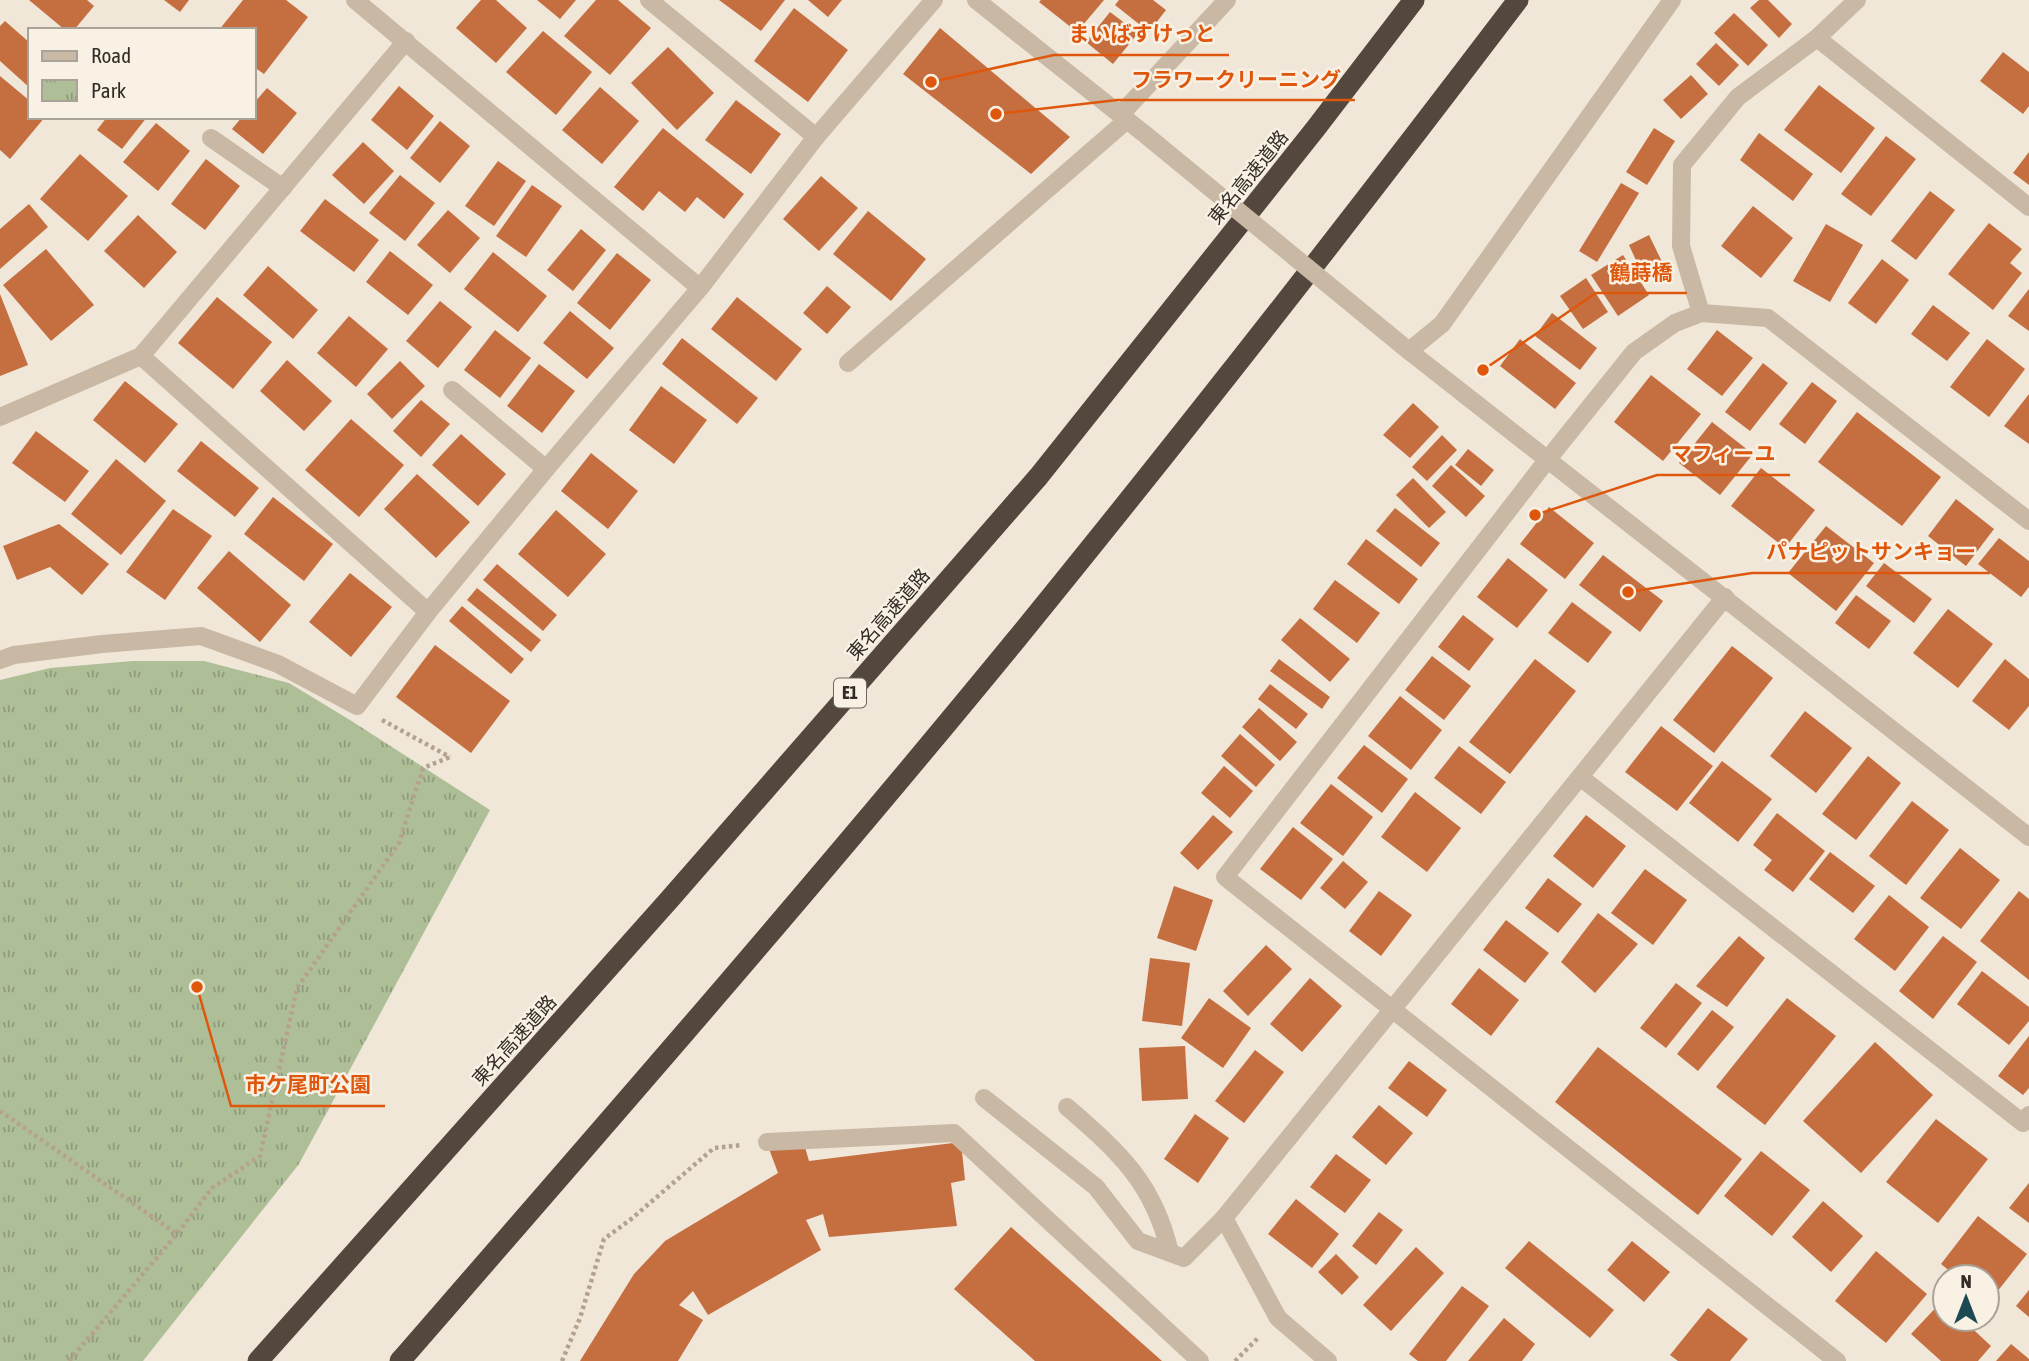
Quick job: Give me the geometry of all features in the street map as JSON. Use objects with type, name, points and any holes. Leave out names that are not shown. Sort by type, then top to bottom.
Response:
[{"type":"highway","name":"東名高速道路","points":[[258,1361],[670,900],[1039,476],[1316,128],[1414,0]]},
{"type":"highway","points":[[400,1361],[734,977],[1013,643],[1237,365],[1518,0]]},
{"type":"street","points":[[355,0],[700,288]]},
{"type":"street","points":[[649,0],[816,137]]},
{"type":"street","points":[[0,660],[14,655],[102,643],[201,636],[278,664],[357,706],[428,612],[700,288],[816,137],[933,0]]},
{"type":"street","points":[[976,0],[1124,117],[1409,351],[2029,837]]},
{"type":"street","points":[[848,363],[1124,117],[1227,0]]},
{"type":"street","points":[[1409,351],[1442,324],[1672,0]]},
{"type":"street","points":[[1701,313],[1681,246],[1682,165],[1738,97],[1817,38],[1857,0]]},
{"type":"street","points":[[1817,38],[2029,207]]},
{"type":"street","points":[[0,417],[141,356],[406,41]]},
{"type":"street","points":[[211,138],[283,188]]},
{"type":"street","points":[[1837,1361],[1225,877],[1634,352],[1675,323],[1701,313],[1768,318],[2029,521]]},
{"type":"street","points":[[141,356],[428,612]]},
{"type":"street","points":[[453,390],[546,469]]},
{"type":"street","points":[[984,1098],[1096,1187],[1138,1241],[1184,1258],[1224,1218],[1725,597]]},
{"type":"street","points":[[1580,777],[2023,1123],[2029,1115]]},
{"type":"street","points":[[1067,1107],[1111,1145],[1144,1184],[1164,1225],[1170,1252]]},
{"type":"street","points":[[767,1142],[954,1133],[1200,1361]]},
{"type":"street","points":[[1224,1218],[1278,1318],[1328,1361]]},
{"type":"path","points":[[69,1361],[177,1234],[212,1188],[260,1156],[297,988],[399,842],[424,768],[450,757],[357,706]]},
{"type":"path","points":[[0,1111],[177,1234]]},
{"type":"path","points":[[562,1361],[580,1318],[604,1239],[713,1148],[767,1142]]},
{"type":"green space","points":[[133,661],[204,661],[289,683],[490,810],[299,1164],[143,1361],[0,1361],[0,680],[50,668]]},
{"type":"building","points":[[29,0],[87,0],[94,6],[76,28],[63,28]]},
{"type":"building","points":[[164,0],[189,0],[180,12]]},
{"type":"building","points":[[243,0],[286,0],[308,17],[264,74],[256,68],[256,28],[221,28]]},
{"type":"building","points":[[481,0],[496,0],[527,28],[496,63],[456,28]]},
{"type":"building","points":[[537,0],[576,0],[560,19]]},
{"type":"building","points":[[596,0],[618,0],[651,28],[610,75],[564,36]]},
{"type":"building","points":[[719,0],[785,0],[761,31]]},
{"type":"building","points":[[808,0],[842,0],[828,17]]},
{"type":"building","points":[[1104,0],[1077,32],[1039,2]]},
{"type":"building","points":[[1119,0],[1153,0],[1166,10],[1149,32],[1115,5]]},
{"type":"building","points":[[1759,0],[1768,0],[1792,24],[1779,38],[1750,8]]},
{"type":"building","points":[[794,8],[848,50],[808,102],[754,61]]},
{"type":"building","points":[[1110,12],[1138,33],[1113,64],[1086,42]]},
{"type":"building","points":[[1734,13],[1768,45],[1748,66],[1714,33]]},
{"type":"building","points":[[5,21],[28,41],[28,86],[0,61],[0,26]]},
{"type":"building","points":[[940,28],[1070,137],[1031,174],[903,74]]},
{"type":"building","points":[[543,31],[592,72],[556,115],[506,72]]},
{"type":"building","points":[[1716,43],[1739,65],[1719,86],[1696,64]]},
{"type":"building","points":[[668,47],[714,93],[677,130],[631,83]]},
{"type":"building","points":[[2003,52],[2029,72],[2029,106],[2023,114],[1980,81]]},
{"type":"building","points":[[1691,75],[1708,94],[1681,119],[1663,100]]},
{"type":"building","points":[[0,76],[28,99],[28,119],[43,119],[10,159],[0,150]]},
{"type":"building","points":[[1819,85],[1875,128],[1841,173],[1784,130]]},
{"type":"building","points":[[399,86],[434,116],[407,150],[371,120]]},
{"type":"building","points":[[600,87],[639,121],[602,164],[562,130]]},
{"type":"building","points":[[267,88],[297,113],[263,154],[232,129],[240,119],[256,119],[256,101]]},
{"type":"building","points":[[736,100],[781,134],[751,174],[705,140]]},
{"type":"building","points":[[105,119],[145,119],[122,149],[97,130]]},
{"type":"building","points":[[440,121],[470,146],[440,183],[410,158]]},
{"type":"building","points":[[156,123],[190,151],[158,191],[123,162]]},
{"type":"building","points":[[663,128],[744,194],[724,219],[697,197],[685,212],[659,191],[643,211],[614,187]]},
{"type":"building","points":[[1654,128],[1675,141],[1647,185],[1626,172]]},
{"type":"building","points":[[1759,133],[1813,174],[1793,201],[1740,160]]},
{"type":"building","points":[[1886,136],[1916,159],[1871,216],[1841,194]]},
{"type":"building","points":[[363,142],[394,171],[364,204],[332,175]]},
{"type":"building","points":[[2029,152],[2029,185],[2013,173]]},
{"type":"building","points":[[80,154],[128,196],[88,241],[40,199]]},
{"type":"building","points":[[206,159],[240,186],[205,230],[171,204]]},
{"type":"building","points":[[498,161],[526,181],[494,226],[465,206]]},
{"type":"building","points":[[400,175],[435,203],[405,241],[369,213]]},
{"type":"building","points":[[821,176],[858,208],[819,251],[783,219]]},
{"type":"building","points":[[1621,183],[1639,193],[1597,262],[1579,251]]},
{"type":"building","points":[[532,185],[562,206],[526,257],[496,236]]},
{"type":"building","points":[[1930,191],[1955,210],[1916,260],[1891,241]]},
{"type":"building","points":[[325,199],[379,240],[354,272],[300,231]]},
{"type":"building","points":[[29,204],[48,227],[0,269],[0,229]]},
{"type":"building","points":[[1753,206],[1793,238],[1761,278],[1721,246]]},
{"type":"building","points":[[448,210],[480,238],[450,273],[417,245]]},
{"type":"building","points":[[868,211],[926,259],[891,301],[833,254]]},
{"type":"building","points":[[138,215],[177,252],[144,288],[104,251]]},
{"type":"building","points":[[1989,223],[2022,249],[2010,263],[2022,273],[1993,310],[1948,274]]},
{"type":"building","points":[[1826,224],[1863,245],[1830,302],[1793,281]]},
{"type":"building","points":[[581,229],[606,250],[573,291],[547,270]]},
{"type":"building","points":[[1649,235],[1666,270],[1645,280],[1629,245]]},
{"type":"building","points":[[46,249],[94,305],[51,341],[3,285]]},
{"type":"building","points":[[390,251],[433,285],[408,315],[366,282]]},
{"type":"building","points":[[493,252],[547,296],[518,332],[464,289]]},
{"type":"building","points":[[617,253],[651,280],[610,330],[577,303]]},
{"type":"building","points":[[1623,255],[1649,295],[1618,316],[1591,275]]},
{"type":"building","points":[[1882,259],[1909,280],[1876,324],[1848,303]]},
{"type":"building","points":[[268,266],[318,310],[293,339],[243,295]]},
{"type":"building","points":[[1586,278],[1608,312],[1583,329],[1560,296]]},
{"type":"building","points":[[827,286],[851,307],[827,334],[803,313]]},
{"type":"building","points":[[2029,289],[2029,331],[2008,316]]},
{"type":"building","points":[[0,294],[28,365],[0,376]]},
{"type":"building","points":[[217,297],[272,342],[233,389],[178,343]]},
{"type":"building","points":[[737,297],[802,349],[776,381],[711,329]]},
{"type":"building","points":[[440,301],[472,327],[438,368],[406,341]]},
{"type":"building","points":[[1933,305],[1970,333],[1947,361],[1911,334]]},
{"type":"building","points":[[570,311],[614,348],[587,379],[543,343]]},
{"type":"building","points":[[1552,313],[1597,348],[1580,370],[1535,336]]},
{"type":"building","points":[[349,316],[388,349],[356,387],[317,353]]},
{"type":"building","points":[[495,330],[531,358],[500,398],[464,370]]},
{"type":"building","points":[[1717,330],[1753,358],[1722,396],[1687,369]]},
{"type":"building","points":[[682,338],[758,398],[737,424],[662,364]]},
{"type":"building","points":[[1520,339],[1576,383],[1555,409],[1500,366]]},
{"type":"building","points":[[1987,339],[2025,369],[1989,417],[1950,387]]},
{"type":"building","points":[[287,360],[332,401],[304,431],[260,391]]},
{"type":"building","points":[[400,361],[425,386],[392,419],[367,394]]},
{"type":"building","points":[[1763,363],[1788,383],[1750,431],[1725,412]]},
{"type":"building","points":[[539,364],[575,391],[542,433],[507,406]]},
{"type":"building","points":[[1651,375],[1701,414],[1663,461],[1614,422]]},
{"type":"building","points":[[125,381],[178,424],[145,463],[93,420]]},
{"type":"building","points":[[1812,382],[1837,401],[1805,444],[1779,424]]},
{"type":"building","points":[[661,386],[707,420],[674,464],[629,430]]},
{"type":"building","points":[[2029,394],[2029,444],[2004,426]]},
{"type":"building","points":[[421,400],[450,424],[421,457],[393,431]]},
{"type":"building","points":[[1413,403],[1439,427],[1410,458],[1383,435]]},
{"type":"building","points":[[1857,412],[1941,477],[1902,526],[1818,462]]},
{"type":"building","points":[[351,419],[404,465],[359,517],[305,470]]},
{"type":"building","points":[[1712,422],[1753,454],[1720,495],[1679,463]]},
{"type":"building","points":[[36,431],[89,471],[65,502],[12,463]]},
{"type":"building","points":[[461,434],[506,474],[478,506],[432,465]]},
{"type":"building","points":[[1442,435],[1457,450],[1427,481],[1412,467]]},
{"type":"building","points":[[201,441],[259,488],[235,517],[177,471]]},
{"type":"building","points":[[1468,449],[1494,470],[1481,486],[1455,465]]},
{"type":"building","points":[[591,453],[638,491],[608,529],[561,491]]},
{"type":"building","points":[[116,459],[166,501],[121,555],[71,514]]},
{"type":"building","points":[[1451,465],[1485,496],[1466,517],[1432,486]]},
{"type":"building","points":[[1761,468],[1815,510],[1785,548],[1731,506]]},
{"type":"building","points":[[417,474],[470,522],[436,558],[384,509]]},
{"type":"building","points":[[1413,478],[1446,512],[1429,528],[1396,495]]},
{"type":"building","points":[[273,497],[333,544],[304,581],[244,534]]},
{"type":"building","points":[[1956,499],[1994,529],[1966,566],[1928,536]]},
{"type":"building","points":[[1549,507],[1594,543],[1565,579],[1520,544]]},
{"type":"building","points":[[1395,508],[1440,543],[1421,567],[1376,531]]},
{"type":"building","points":[[173,509],[212,536],[165,600],[126,572]]},
{"type":"building","points":[[556,510],[606,554],[568,597],[518,554]]},
{"type":"building","points":[[59,524],[109,564],[82,595],[50,567],[17,580],[3,546]]},
{"type":"building","points":[[1826,526],[1874,563],[1836,611],[1788,573]]},
{"type":"building","points":[[1999,538],[2029,561],[2029,587],[2021,597],[1978,564]]},
{"type":"building","points":[[1366,539],[1418,579],[1399,604],[1347,564]]},
{"type":"building","points":[[229,551],[291,605],[260,642],[197,588]]},
{"type":"building","points":[[1603,555],[1663,601],[1640,632],[1579,585]]},
{"type":"building","points":[[1508,558],[1548,590],[1517,628],[1477,597]]},
{"type":"building","points":[[1884,563],[1932,599],[1914,623],[1866,586]]},
{"type":"building","points":[[497,564],[557,615],[543,631],[483,580]]},
{"type":"building","points":[[350,573],[392,607],[351,657],[309,622]]},
{"type":"building","points":[[1335,580],[1380,613],[1357,643],[1313,609]]},
{"type":"building","points":[[477,588],[541,640],[531,652],[467,600]]},
{"type":"building","points":[[1856,595],[1891,621],[1869,649],[1835,623]]},
{"type":"building","points":[[1572,602],[1612,632],[1588,663],[1548,633]]},
{"type":"building","points":[[462,606],[524,659],[511,674],[449,621]]},
{"type":"building","points":[[1948,609],[1993,644],[1958,688],[1913,653]]},
{"type":"building","points":[[1463,615],[1494,639],[1469,671],[1438,647]]},
{"type":"building","points":[[1300,618],[1350,659],[1330,682],[1281,640]]},
{"type":"building","points":[[435,645],[510,701],[471,753],[396,697]]},
{"type":"building","points":[[1732,646],[1773,678],[1714,753],[1673,720]]},
{"type":"building","points":[[1432,656],[1471,686],[1444,720],[1405,690]]},
{"type":"building","points":[[1279,659],[1330,697],[1322,709],[1270,671]]},
{"type":"building","points":[[1535,659],[1576,691],[1510,774],[1469,742]]},
{"type":"building","points":[[2005,659],[2029,679],[2029,706],[2009,730],[1972,701]]},
{"type":"building","points":[[1270,684],[1308,714],[1296,729],[1258,699]]},
{"type":"building","points":[[1400,696],[1442,730],[1411,770],[1368,736]]},
{"type":"building","points":[[1259,708],[1297,742],[1280,761],[1242,727]]},
{"type":"building","points":[[1805,711],[1852,748],[1816,793],[1770,756]]},
{"type":"building","points":[[1661,726],[1713,766],[1677,811],[1625,772]]},
{"type":"building","points":[[1240,734],[1275,765],[1256,787],[1221,756]]},
{"type":"building","points":[[1364,745],[1408,779],[1382,813],[1337,778]]},
{"type":"building","points":[[1459,746],[1506,782],[1481,814],[1434,778]]},
{"type":"building","points":[[1868,756],[1901,783],[1856,840],[1822,814]]},
{"type":"building","points":[[1722,761],[1772,799],[1738,842],[1689,803]]},
{"type":"building","points":[[1224,766],[1253,791],[1230,818],[1201,793]]},
{"type":"building","points":[[1331,784],[1373,817],[1343,856],[1300,823]]},
{"type":"building","points":[[1415,792],[1461,828],[1427,872],[1381,837]]},
{"type":"building","points":[[1912,801],[1949,830],[1906,885],[1869,856]]},
{"type":"building","points":[[1777,813],[1825,851],[1793,892],[1764,870],[1772,860],[1753,845]]},
{"type":"building","points":[[1213,815],[1233,832],[1198,870],[1180,853]]},
{"type":"building","points":[[1586,815],[1626,846],[1593,888],[1553,856]]},
{"type":"building","points":[[1293,827],[1333,859],[1301,900],[1260,869]]},
{"type":"building","points":[[1960,848],[2000,880],[1961,929],[1920,898]]},
{"type":"building","points":[[1830,852],[1875,886],[1853,913],[1809,879]]},
{"type":"building","points":[[1343,861],[1368,882],[1345,909],[1320,888]]},
{"type":"building","points":[[1645,869],[1687,900],[1653,945],[1611,913]]},
{"type":"building","points":[[1548,878],[1582,904],[1558,933],[1525,908]]},
{"type":"building","points":[[1174,886],[1213,900],[1196,951],[1157,938]]},
{"type":"building","points":[[1379,891],[1412,915],[1381,956],[1349,931]]},
{"type":"building","points":[[2019,891],[2029,899],[2029,980],[1980,941]]},
{"type":"building","points":[[1889,895],[1929,927],[1895,971],[1854,939]]},
{"type":"building","points":[[1598,913],[1638,944],[1595,993],[1561,962]]},
{"type":"building","points":[[1506,920],[1549,953],[1525,983],[1483,950]]},
{"type":"building","points":[[1739,936],[1765,958],[1727,1007],[1696,986]]},
{"type":"building","points":[[1943,936],[1977,962],[1933,1019],[1899,991]]},
{"type":"building","points":[[1266,945],[1292,969],[1248,1016],[1223,991]]},
{"type":"building","points":[[1150,958],[1190,963],[1182,1026],[1142,1021]]},
{"type":"building","points":[[1479,968],[1519,1000],[1491,1036],[1451,1004]]},
{"type":"building","points":[[1982,971],[2029,1007],[2029,1021],[2009,1045],[1957,1004]]},
{"type":"building","points":[[1310,978],[1342,1006],[1302,1052],[1270,1024]]},
{"type":"building","points":[[1676,983],[1702,1003],[1666,1048],[1640,1028]]},
{"type":"building","points":[[1209,998],[1251,1028],[1223,1068],[1181,1038]]},
{"type":"building","points":[[1787,998],[1836,1036],[1765,1125],[1716,1087]]},
{"type":"building","points":[[1712,1010],[1734,1027],[1698,1071],[1677,1054]]},
{"type":"building","points":[[2029,1036],[2029,1088],[2023,1095],[1998,1076]]},
{"type":"building","points":[[1875,1042],[1933,1095],[1861,1173],[1803,1121]]},
{"type":"building","points":[[1185,1046],[1188,1099],[1142,1101],[1139,1048]]},
{"type":"building","points":[[1598,1047],[1742,1159],[1698,1215],[1555,1102]]},
{"type":"building","points":[[1255,1050],[1284,1072],[1244,1123],[1215,1101]]},
{"type":"building","points":[[1409,1061],[1447,1090],[1427,1117],[1388,1088]]},
{"type":"building","points":[[1379,1105],[1413,1133],[1386,1165],[1352,1137]]},
{"type":"building","points":[[1195,1114],[1229,1138],[1198,1183],[1164,1159]]},
{"type":"building","points":[[1936,1119],[1988,1159],[1938,1223],[1886,1182]]},
{"type":"building","points":[[802,1137],[809,1161],[961,1142],[965,1180],[951,1183],[957,1226],[829,1237],[823,1214],[806,1220],[821,1250],[708,1315],[693,1291],[679,1305],[703,1320],[678,1361],[580,1361],[634,1274],[665,1241],[778,1173],[768,1146]]},
{"type":"building","points":[[1761,1151],[1810,1190],[1772,1236],[1724,1196]]},
{"type":"building","points":[[1336,1154],[1371,1180],[1345,1213],[1310,1187]]},
{"type":"building","points":[[2029,1183],[2029,1223],[2009,1208]]},
{"type":"building","points":[[1296,1199],[1339,1234],[1312,1268],[1268,1234]]},
{"type":"building","points":[[1823,1201],[1863,1236],[1831,1272],[1792,1237]]},
{"type":"building","points":[[1379,1212],[1403,1230],[1376,1265],[1352,1246]]},
{"type":"building","points":[[1978,1216],[2027,1254],[2001,1287],[2001,1263],[1942,1263]]},
{"type":"building","points":[[1011,1227],[1162,1361],[1035,1361],[954,1289]]},
{"type":"building","points":[[1529,1241],[1614,1310],[1590,1338],[1505,1268]]},
{"type":"building","points":[[1632,1241],[1670,1272],[1644,1302],[1607,1270]]},
{"type":"building","points":[[1416,1247],[1444,1273],[1391,1331],[1363,1305]]},
{"type":"building","points":[[1876,1251],[1927,1294],[1886,1343],[1835,1301]]},
{"type":"building","points":[[1336,1254],[1359,1277],[1342,1295],[1318,1272]]},
{"type":"building","points":[[1462,1286],[1489,1306],[1446,1361],[1418,1361],[1409,1354]]},
{"type":"building","points":[[2029,1290],[2029,1317],[2016,1306]]},
{"type":"building","points":[[1708,1308],[1748,1339],[1730,1361],[1678,1361],[1670,1355]]},
{"type":"building","points":[[1931,1313],[1931,1333],[1977,1333],[1991,1346],[1978,1361],[1941,1361],[1911,1334]]},
{"type":"building","points":[[1504,1318],[1535,1344],[1522,1361],[1468,1361]]},
{"type":"building","points":[[2011,1344],[2029,1359],[2029,1361],[1996,1361]]},
{"type":"place","name":"まいばすけっと","points":[[931,82]]},
{"type":"place","name":"フラワークリーニング","points":[[996,114]]},
{"type":"place","name":"鶴蒔橋","points":[[1483,370]]},
{"type":"place","name":"マフィーユ","points":[[1535,515]]},
{"type":"place","name":"パナピットサンキョー","points":[[1628,592]]},
{"type":"place","name":"市ケ尾町公園","points":[[197,987]]}]
